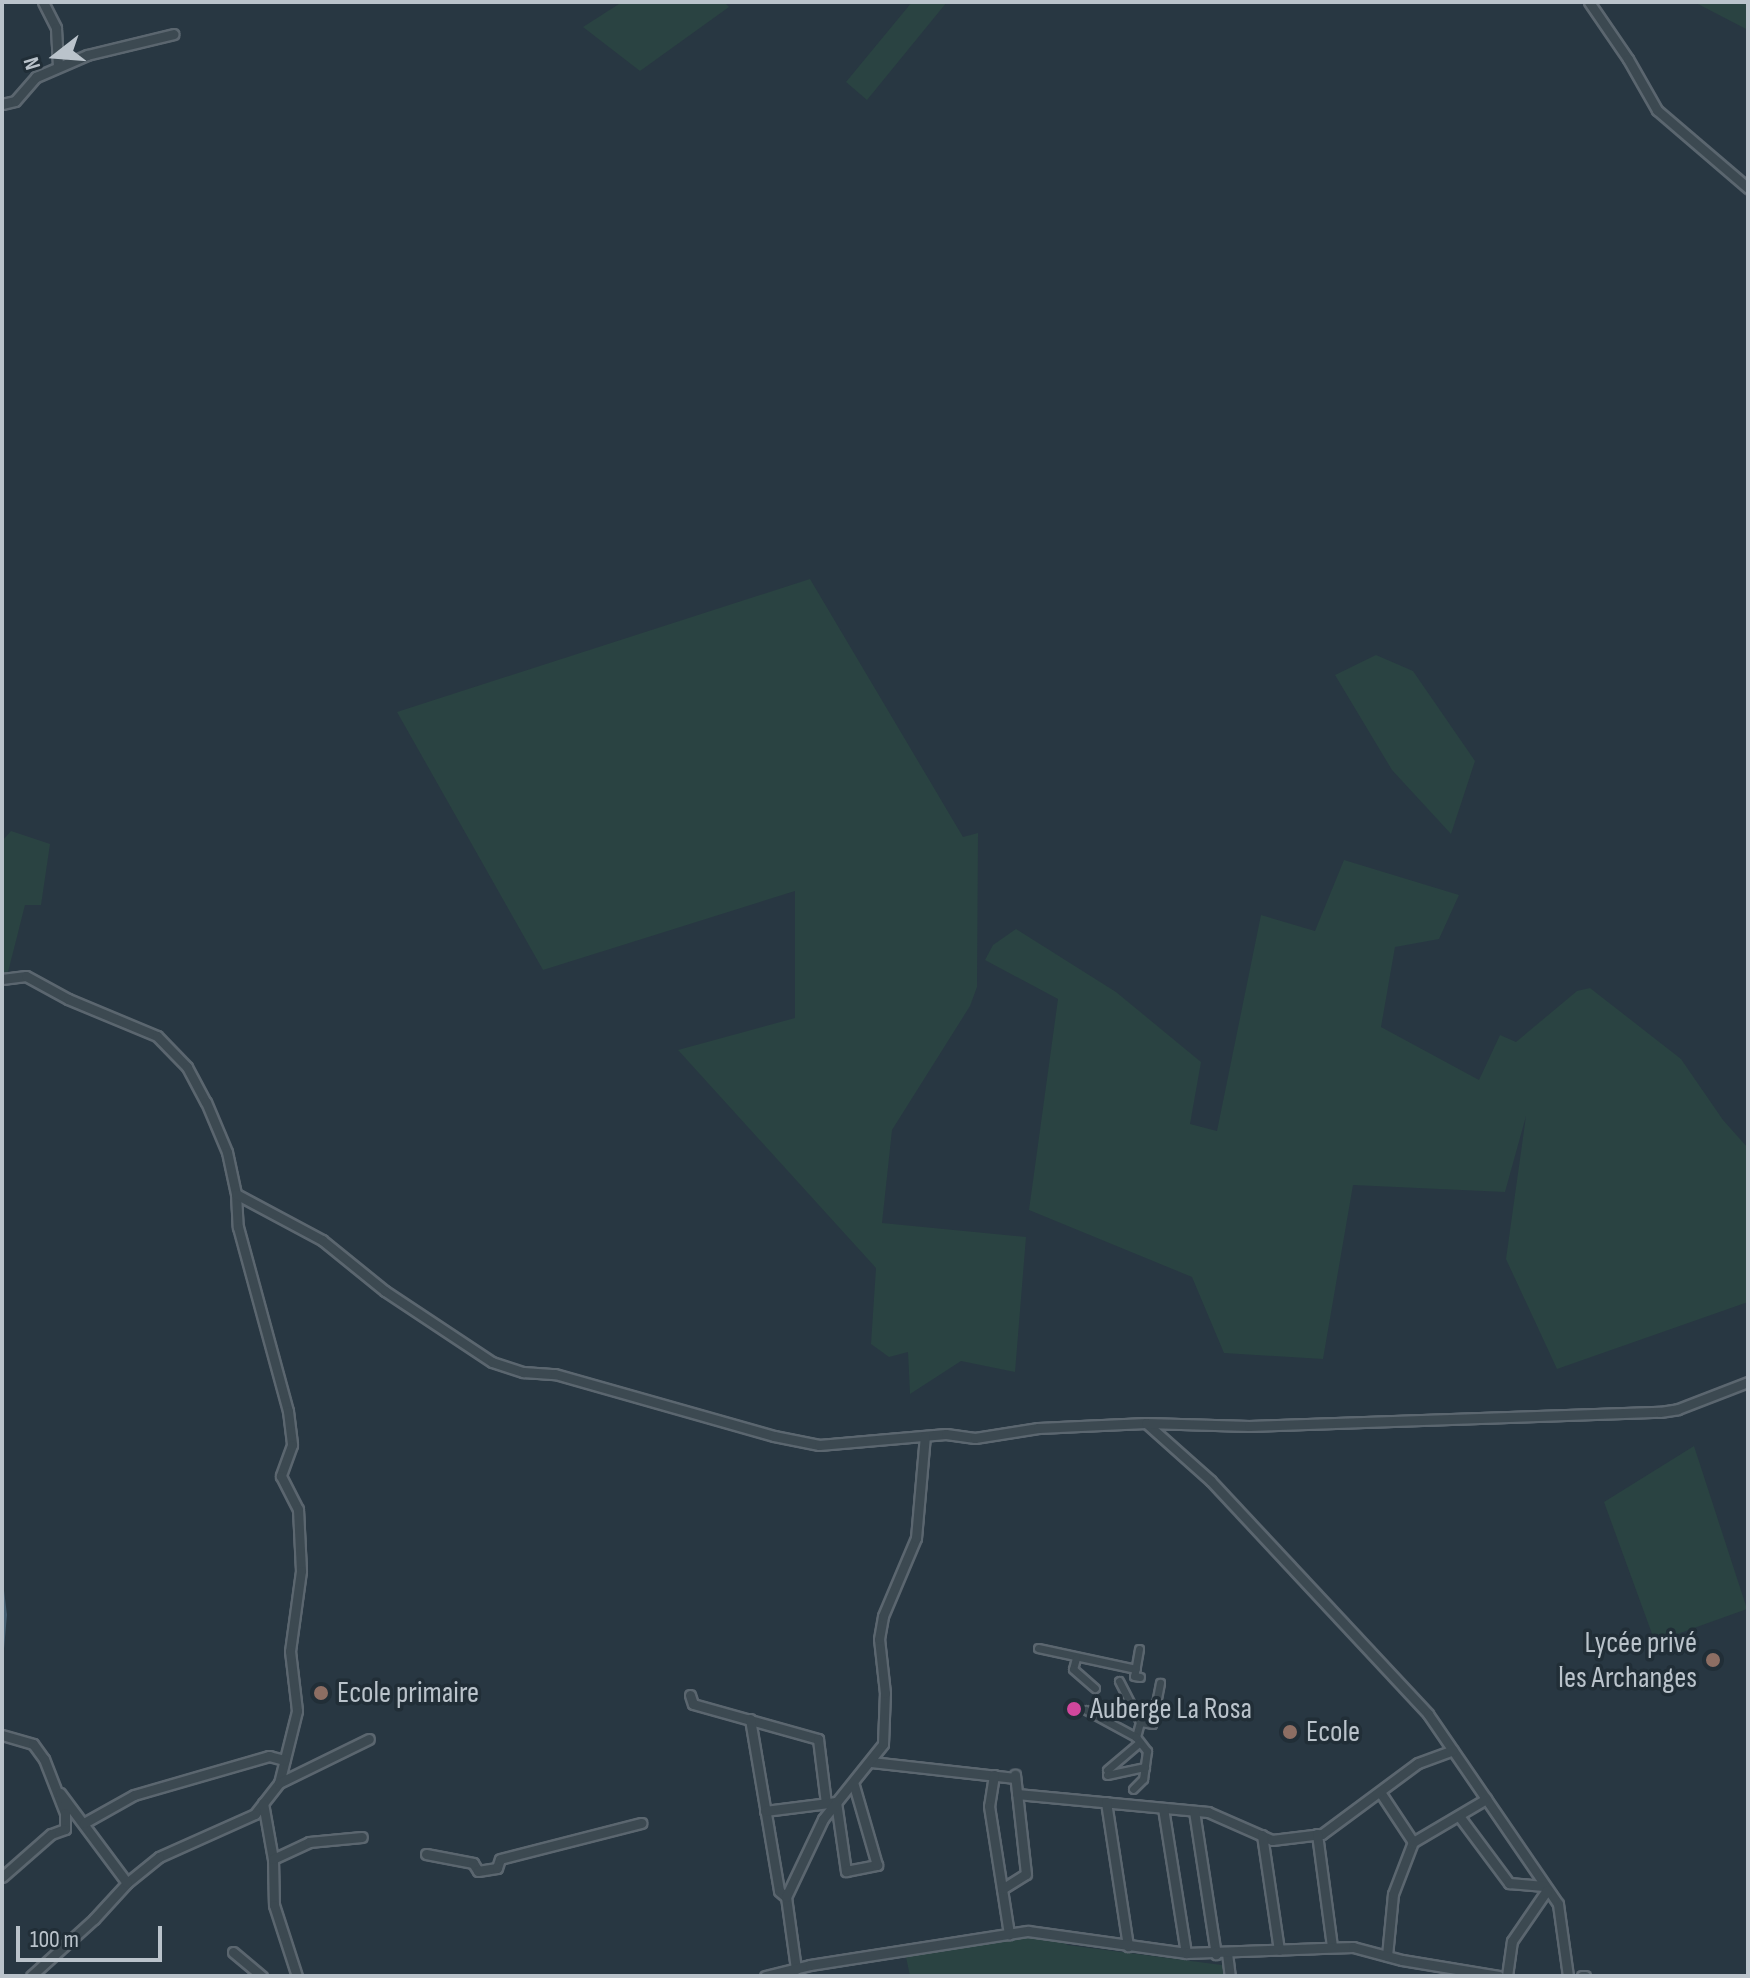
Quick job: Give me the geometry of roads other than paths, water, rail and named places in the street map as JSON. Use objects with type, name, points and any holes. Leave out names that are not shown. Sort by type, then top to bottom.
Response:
[{"type":"street","points":[[43,2],[56,28],[58,67]]},
{"type":"street","points":[[1589,2],[1628,59],[1657,110],[1748,188]]},
{"type":"street","points":[[2,104],[15,101],[36,77],[87,55],[174,34]]},
{"type":"street","points":[[2,979],[26,976],[68,999],[157,1036],[187,1067],[220,1131],[236,1194],[238,1227],[288,1411],[292,1445],[281,1476],[298,1509],[301,1591],[290,1651],[297,1711],[279,1783]]},
{"type":"street","points":[[236,1194],[322,1240],[341,1259],[385,1291],[492,1362],[512,1370],[555,1374],[801,1442],[838,1444],[953,1434],[975,1438],[1038,1428],[1146,1423],[1249,1426],[1660,1412],[1678,1409],[1748,1382]]},
{"type":"street","points":[[1146,1423],[1211,1481],[1428,1714],[1558,1904],[1568,1976]]},
{"type":"street","points":[[796,1969],[786,1897],[831,1803],[871,1762],[883,1744],[885,1693],[879,1639],[883,1616],[916,1538],[925,1436]]},
{"type":"street","points":[[1038,1648],[1138,1673],[1137,1653]]},
{"type":"street","points":[[1076,1658],[1073,1669],[1095,1688]]},
{"type":"street","points":[[1119,1681],[1140,1722],[1138,1740],[1107,1772],[1117,1774],[1145,1767]]},
{"type":"street","points":[[1140,1722],[1152,1724],[1160,1683]]},
{"type":"street","points":[[690,1695],[693,1704],[818,1739],[846,1871],[877,1865],[853,1782]]},
{"type":"street","points":[[1086,1710],[1138,1740],[1147,1751],[1143,1779],[1133,1789]]},
{"type":"street","points":[[750,1719],[779,1891],[786,1897]]},
{"type":"street","points":[[2,1735],[33,1744],[44,1759],[57,1790],[65,1829],[51,1834],[2,1877]]},
{"type":"street","points":[[31,1976],[94,1919],[127,1883],[159,1857],[255,1814],[279,1783],[369,1739]]},
{"type":"street","points":[[1017,1794],[1208,1812],[1272,1840],[1317,1834],[1418,1763],[1453,1750]]},
{"type":"street","points":[[84,1823],[134,1795],[269,1756],[284,1760]]},
{"type":"street","points":[[871,1762],[1015,1776],[1026,1874],[1002,1889]]},
{"type":"street","points":[[1115,1783],[1117,1774]]},
{"type":"street","points":[[994,1775],[989,1806],[1009,1934]]},
{"type":"street","points":[[57,1790],[127,1883]]},
{"type":"street","points":[[1380,1792],[1413,1842]]},
{"type":"street","points":[[1387,1956],[1393,1894],[1413,1842],[1486,1799]]},
{"type":"street","points":[[1106,1802],[1128,1946]]},
{"type":"street","points":[[263,1803],[273,1859],[274,1905],[297,1976]]},
{"type":"street","points":[[765,1811],[831,1803]]},
{"type":"street","points":[[1163,1808],[1186,1953]]},
{"type":"street","points":[[1194,1811],[1221,1953],[1230,1976]]},
{"type":"street","points":[[1459,1816],[1509,1883],[1546,1888]]},
{"type":"street","points":[[426,1854],[473,1863],[478,1871],[497,1868],[500,1859],[641,1823]]},
{"type":"street","points":[[1317,1834],[1332,1947]]},
{"type":"street","points":[[1262,1835],[1279,1950]]},
{"type":"street","points":[[273,1859],[309,1842],[362,1837]]},
{"type":"street","points":[[1507,1976],[1512,1941],[1546,1888]]},
{"type":"street","points":[[765,1976],[1028,1931],[1186,1953],[1353,1947],[1499,1976]]},
{"type":"street","points":[[233,1952],[262,1976]]},
{"type":"waterway","points":[[2,1590],[5,1614],[2,1651]]},
{"type":"waterway","points":[[2,1748],[2,1766]]},
{"type":"place","name":"Lycée privé les Archanges","points":[[1713,1660]]},
{"type":"place","name":"Ecole primaire","points":[[321,1693]]},
{"type":"place","name":"Auberge La Rosa","points":[[1074,1709]]},
{"type":"place","name":"Ecole","points":[[1290,1732]]}]
